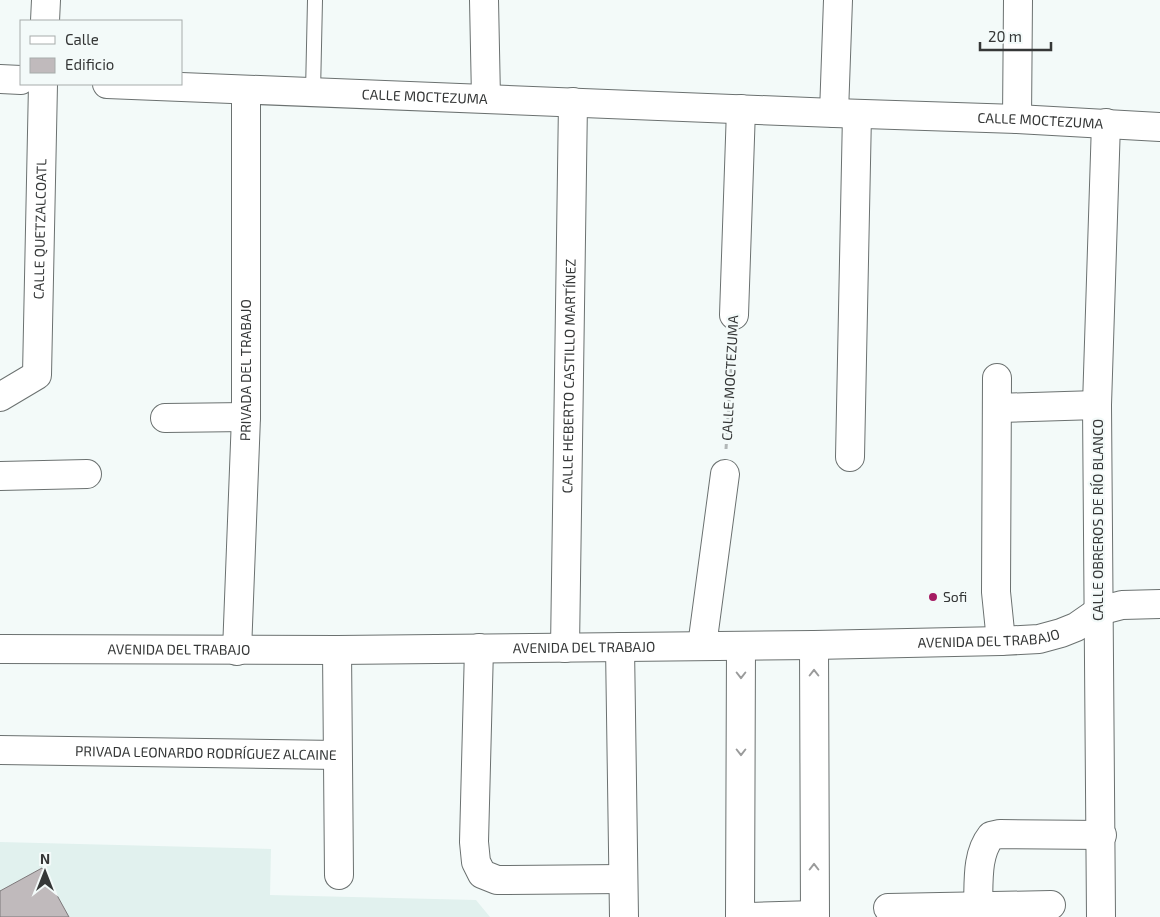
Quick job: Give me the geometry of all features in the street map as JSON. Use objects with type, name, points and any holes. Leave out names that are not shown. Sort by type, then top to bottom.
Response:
[{"type":"street","points":[[45,20],[46,0]]},
{"type":"street","points":[[484,0],[486,98]]},
{"type":"street","points":[[838,0],[845,114],[850,457]]},
{"type":"street","points":[[1017,119],[1018,0]]},
{"type":"street","points":[[0,79],[20,80]]},
{"type":"street","name":"CALLE QUETZALCOATL","points":[[0,397],[37,375],[43,85]]},
{"type":"street","name":"CALLE MOCTEZUMA","points":[[130,85],[845,114],[1017,119],[1160,127]]},
{"type":"street","name":"PRIVADA DEL TRABAJO","points":[[237,651],[246,417],[246,90]]},
{"type":"street","name":"CALLE HEBERTO CASTILLO MARTÍNEZ","points":[[565,648],[573,102]]},
{"type":"street","name":"CALLE MOCTEZUMA","points":[[734,315],[741,109]]},
{"type":"street","name":"CALLE OBREROS DE RÍO BLANCO","points":[[1101,917],[1102,835],[1097,404],[1106,123]]},
{"type":"street","points":[[996,378],[996,592],[1001,640]]},
{"type":"street","points":[[996,408],[1097,404]]},
{"type":"street","points":[[165,418],[246,417]]},
{"type":"street","points":[[0,476],[87,474]]},
{"type":"street","points":[[702,646],[724,474]]},
{"type":"street","name":"AVENIDA DEL TRABAJO","points":[[0,649],[237,651],[565,648],[814,645],[1039,639],[1076,627],[1099,611],[1122,605],[1160,604]]},
{"type":"street","points":[[750,917],[815,916],[814,645]]},
{"type":"street","points":[[740,917],[741,646]]},
{"type":"street","points":[[620,647],[624,917]]},
{"type":"street","points":[[479,648],[474,842],[476,862],[482,874],[497,880],[623,879]]},
{"type":"street","name":"PRIVADA LEONARDO RODRÍGUEZ ALCAINE","points":[[0,750],[338,755],[338,650]]},
{"type":"street","points":[[338,755],[339,875]]},
{"type":"street","points":[[978,907],[980,856],[991,836],[1000,834],[1102,835]]},
{"type":"street","points":[[888,908],[1051,905]]},
{"type":"lane","points":[[313,92],[315,0]]},
{"type":"path","name":"CALLE MOCTEZUMA","points":[[724,474],[734,315]]},
{"type":"shaded area","points":[[0,842],[271,849],[270,895],[476,900],[490,917],[0,917]]},
{"type":"building","points":[[42,868],[69,917],[0,917],[0,891]]},
{"type":"place","name":"Sofi","points":[[933,597]]}]
